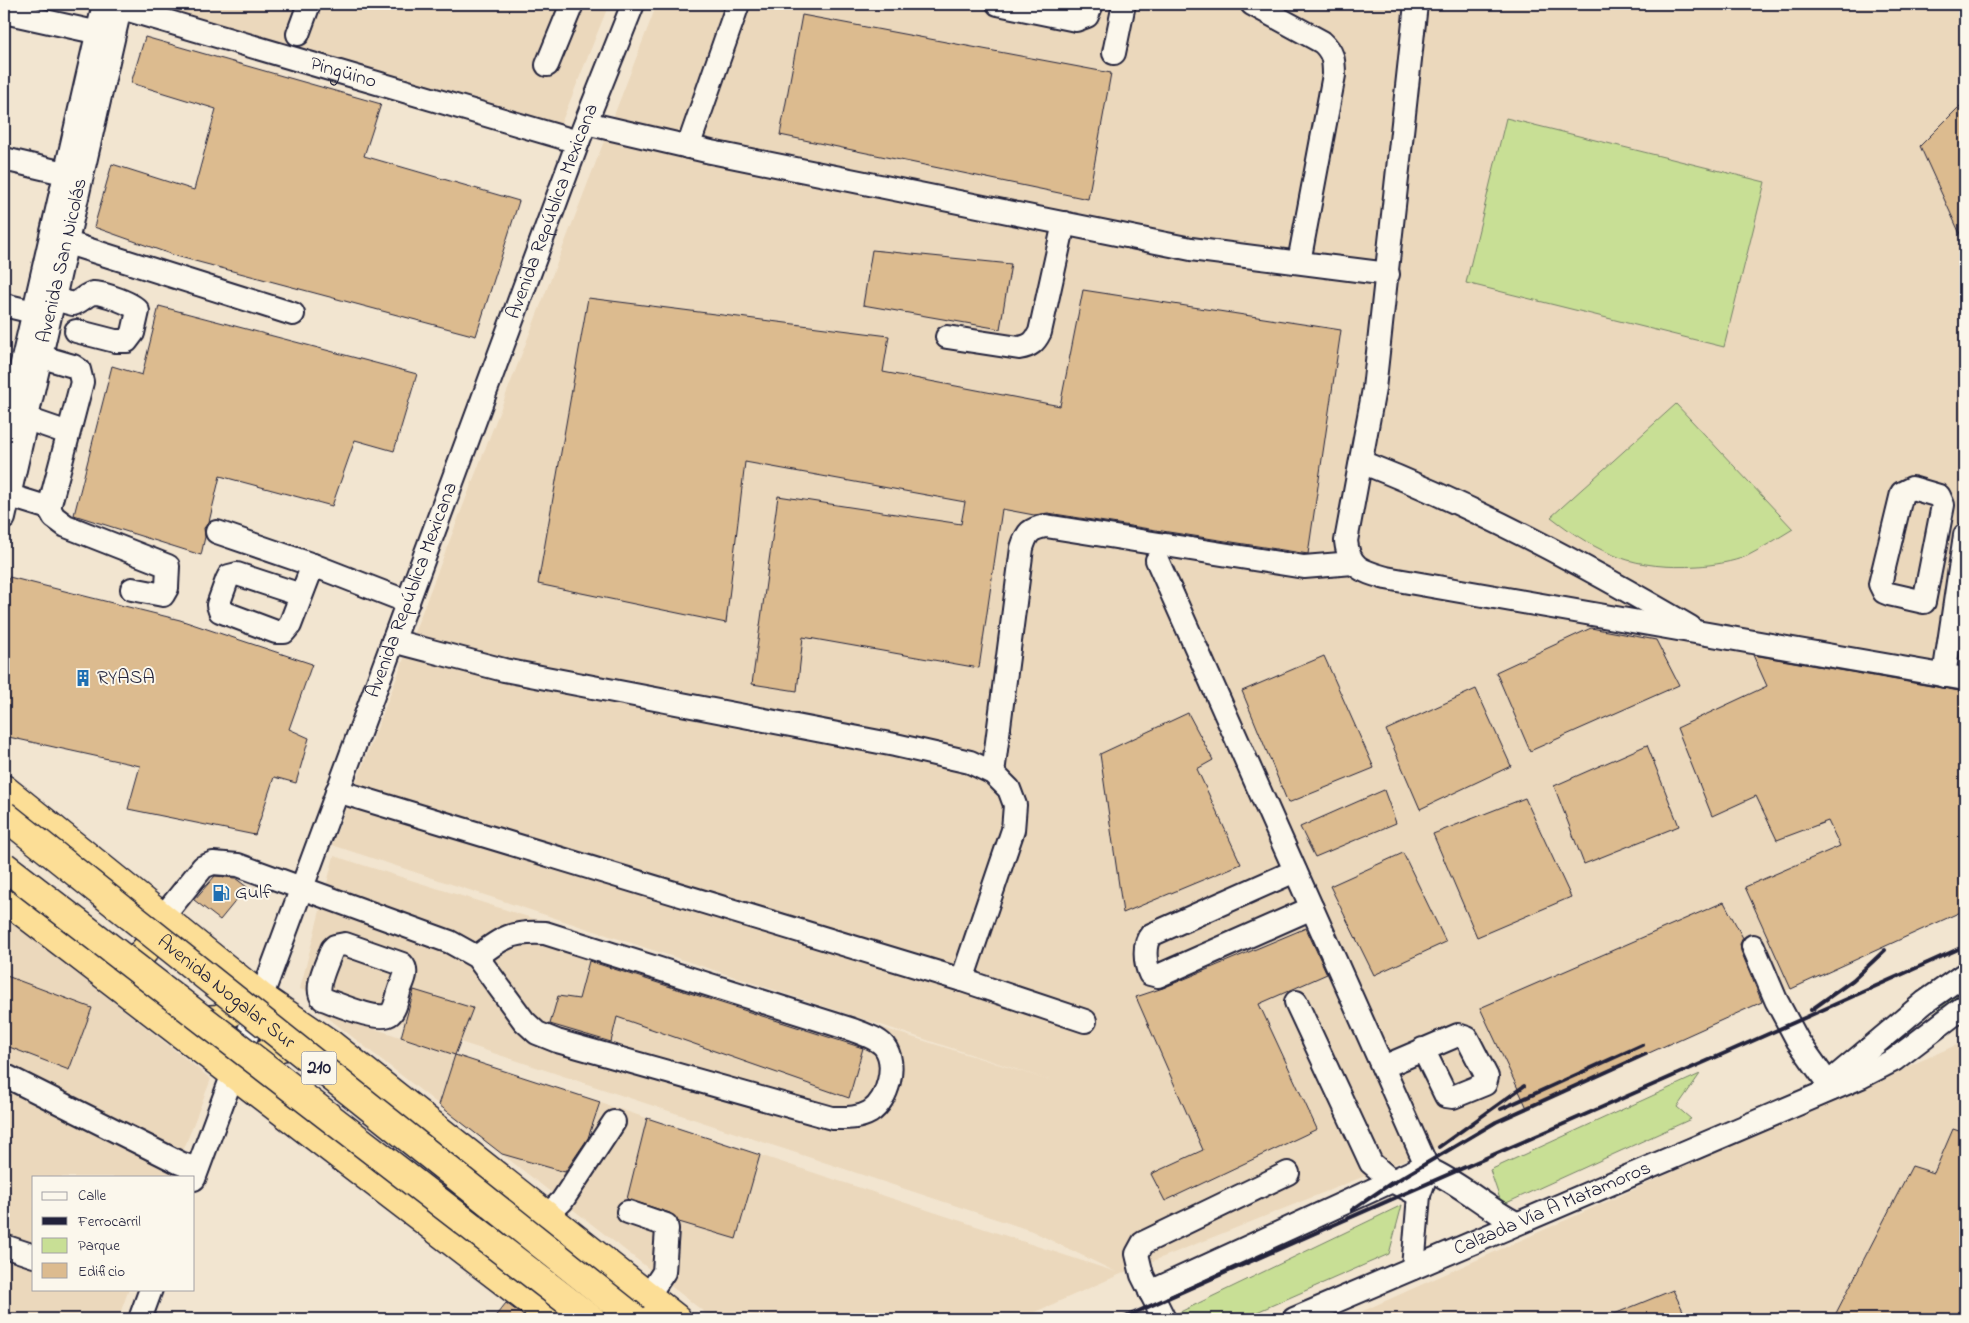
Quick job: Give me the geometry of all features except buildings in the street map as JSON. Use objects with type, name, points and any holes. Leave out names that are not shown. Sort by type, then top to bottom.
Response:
[{"type":"highway","points":[[4,789],[260,996],[329,1043],[394,1097],[546,1216],[641,1308],[677,1319]]},
{"type":"highway","name":"Avenida Nogalar Sur","points":[[4,815],[641,1308]]},
{"type":"highway","name":"Avenida Nogalar Sur","points":[[4,866],[591,1319]]},
{"type":"highway","points":[[4,898],[552,1319]]},
{"type":"highway","points":[[91,966],[114,966],[130,962],[156,938],[162,918]]},
{"type":"highway","points":[[159,1018],[194,1022],[218,1019],[260,996]]},
{"type":"highway","points":[[234,1076],[252,1061],[282,1045],[297,1042],[329,1043]]},
{"type":"highway","points":[[337,1152],[335,1130],[339,1114],[345,1106],[356,1098],[364,1096],[394,1097]]},
{"type":"street","points":[[298,34],[309,4]]},
{"type":"street","points":[[547,65],[572,4]]},
{"type":"street","name":"Avenida República Mexicana","points":[[196,1174],[234,1076],[260,996],[582,133],[633,4]]},
{"type":"street","points":[[688,147],[738,4]]},
{"type":"street","points":[[998,4],[1076,20],[1087,16],[1092,4]]},
{"type":"street","points":[[1114,54],[1124,4]]},
{"type":"street","points":[[1252,4],[1322,42],[1332,54],[1334,61],[1334,75],[1298,262]]},
{"type":"street","points":[[1416,4],[1374,389],[1346,541],[1347,553],[1353,564],[1365,572],[1386,578],[1955,677],[1954,608],[1965,535]]},
{"type":"street","name":"Pingüino","points":[[113,5],[582,133],[688,147],[1191,249],[1388,274]]},
{"type":"street","name":"Avenida San Nicolás","points":[[4,518],[8,452],[33,354],[113,5]]},
{"type":"street","points":[[4,12],[106,34]]},
{"type":"street","points":[[4,159],[73,176]]},
{"type":"street","points":[[947,337],[1019,348],[1036,342],[1040,332],[1064,224]]},
{"type":"street","points":[[59,240],[293,314]]},
{"type":"street","points":[[4,305],[44,306],[73,304],[91,294],[98,294],[132,304],[138,311],[133,333],[127,341],[115,341],[76,331]]},
{"type":"street","points":[[33,354],[73,366],[81,375],[82,382],[48,508]]},
{"type":"street","points":[[18,416],[68,433]]},
{"type":"street","points":[[1361,462],[1433,490],[1500,522],[1596,572],[1702,634]]},
{"type":"street","points":[[1924,602],[1943,505],[1939,496],[1912,488],[1902,493],[1880,584],[1884,592],[1889,594],[1924,602],[1954,608]]},
{"type":"street","points":[[6,494],[48,508],[66,526],[168,566],[167,588],[163,595],[132,589]]},
{"type":"street","points":[[1941,521],[1959,524],[1965,531]]},
{"type":"street","points":[[993,773],[1022,548],[1026,536],[1033,528],[1046,526],[1304,567],[1353,564]]},
{"type":"street","points":[[217,532],[313,565],[408,602]]},
{"type":"street","points":[[1157,560],[1428,1167],[1497,1213],[1516,1223]]},
{"type":"street","points":[[301,595],[313,565]]},
{"type":"street","points":[[393,641],[504,670],[895,745],[970,762],[993,773],[1009,789],[1015,805],[1013,830],[962,980]]},
{"type":"street","points":[[337,791],[962,980],[1085,1021]]},
{"type":"street","points":[[162,918],[203,867],[213,863],[238,865],[450,942],[477,957],[524,1021],[536,1032],[557,1041],[832,1118],[852,1119],[870,1112],[880,1101],[887,1088],[891,1069],[890,1058],[883,1045],[869,1036],[844,1027],[545,933],[524,932],[509,935],[477,957]]},
{"type":"street","points":[[1295,871],[1151,935],[1146,944],[1150,974],[1158,976],[1312,908]]},
{"type":"street","points":[[371,953],[381,918]]},
{"type":"street","points":[[1752,946],[1776,1000],[1824,1090]]},
{"type":"street","name":"Calzada Vía A Matamoros","points":[[1824,1090],[1925,1002],[1965,974]]},
{"type":"street","points":[[1296,1002],[1371,1163],[1392,1181],[1418,1195]]},
{"type":"street","name":"Calzada Vía A Matamoros","points":[[1294,1319],[1894,1060],[1965,1006]]},
{"type":"street","points":[[1383,1066],[1423,1049]]},
{"type":"street","points":[[4,1075],[180,1163],[196,1174]]},
{"type":"street","points":[[546,1216],[562,1202],[614,1122]]},
{"type":"street","points":[[1150,1292],[1392,1181],[1428,1167]]},
{"type":"street","points":[[1413,1268],[1418,1195],[1428,1167]]},
{"type":"street","points":[[1164,1319],[1150,1292],[1137,1254],[1143,1243],[1288,1173]]},
{"type":"street","points":[[628,1212],[666,1225],[667,1228],[663,1275],[641,1308]]},
{"type":"street","points":[[4,1246],[32,1255]]},
{"type":"street","points":[[140,1319],[151,1290]]},
{"type":"shaded area","points":[[151,4],[609,4],[560,126]]},
{"type":"shaded area","points":[[657,4],[1965,4],[1965,910],[1457,1139],[1121,1274],[1019,1319],[713,1319],[318,1010],[1116,1272],[1032,1231],[300,989],[334,856],[1049,1080],[332,845]]},
{"type":"shaded area","points":[[4,915],[211,1079],[173,1176],[32,1176],[32,1290],[129,1290],[118,1319],[4,1319]]},
{"type":"shaded area","points":[[1965,1041],[1965,1319],[1345,1319]]},
{"type":"green space","points":[[1506,118],[1765,182],[1724,347],[1466,283]]},
{"type":"green space","points":[[1676,404],[1793,529],[1759,550],[1729,562],[1676,567],[1637,562],[1619,557],[1586,541],[1551,517]]},
{"type":"green space","points":[[1965,988],[1965,1000],[1876,1063],[1963,989]]},
{"type":"green space","points":[[1700,1074],[1677,1107],[1691,1119],[1502,1205],[1490,1170]]},
{"type":"green space","points":[[1402,1205],[1389,1254],[1241,1319],[1178,1319],[1176,1314]]},
{"type":"railway","points":[[1121,1319],[1965,946]]},
{"type":"railway","points":[[1811,1010],[1853,980],[1885,950]]},
{"type":"railway","points":[[1501,1109],[1642,1045]]},
{"type":"railway","points":[[1388,1186],[1496,1122],[1646,1054]]},
{"type":"railway","points":[[1439,1147],[1524,1086]]},
{"type":"railway","points":[[1352,1210],[1393,1182]]},
{"type":"place","name":"RYASA","points":[[83,678]]},
{"type":"place","name":"Gulf","points":[[221,893]]}]
